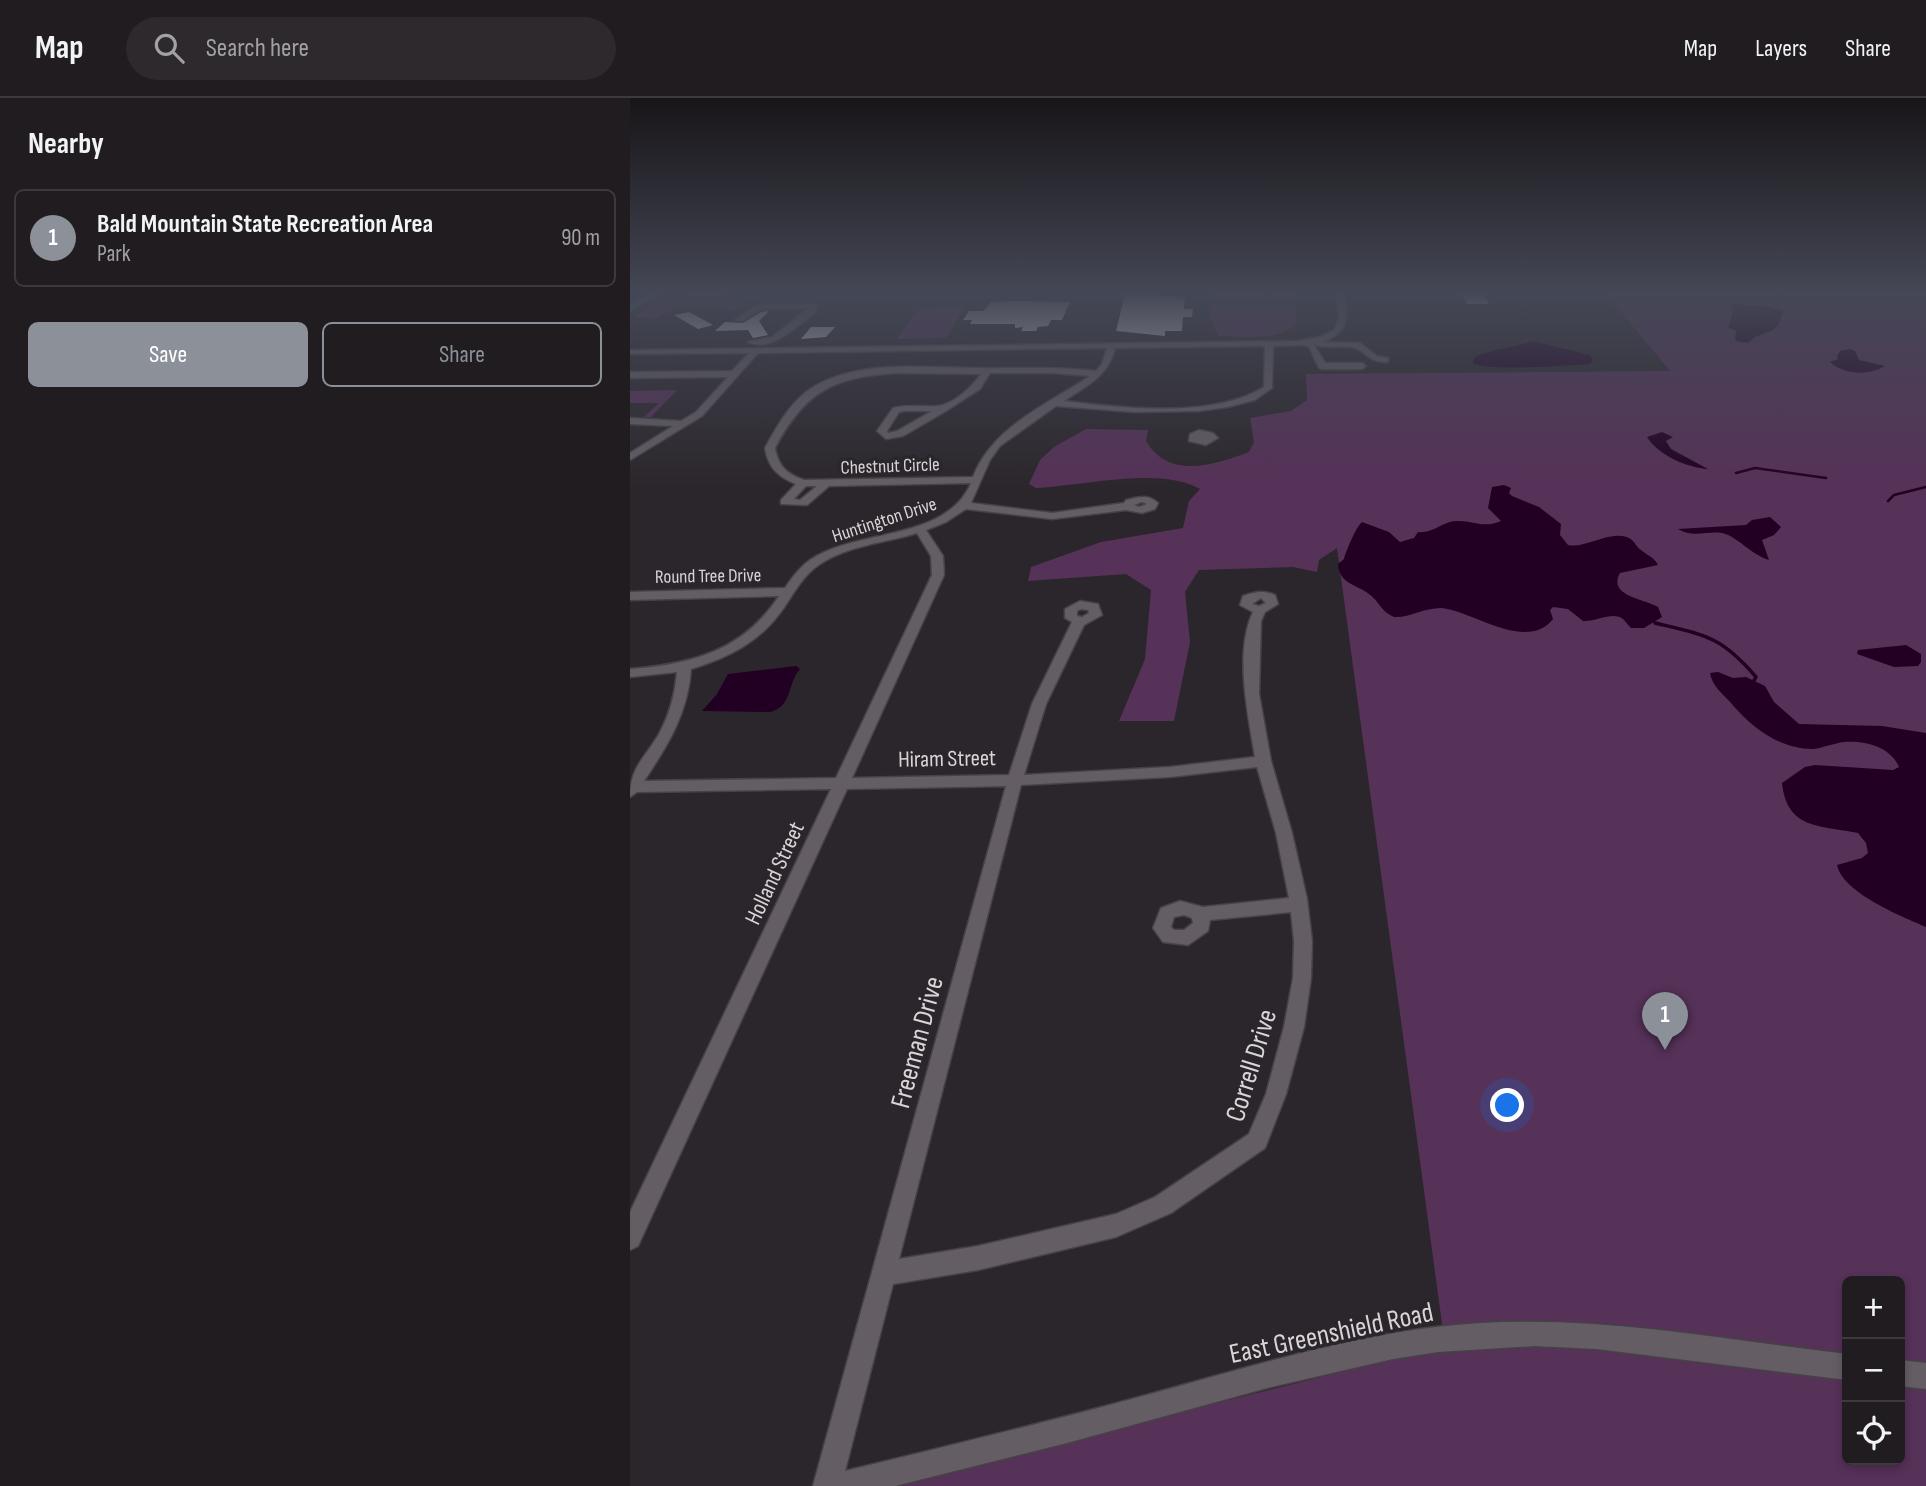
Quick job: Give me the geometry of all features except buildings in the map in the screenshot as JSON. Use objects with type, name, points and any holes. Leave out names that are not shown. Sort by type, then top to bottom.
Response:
[{"type":"street","points":[[630,457],[699,414],[748,359]]},
{"type":"street","name":"Huntington Drive","points":[[630,673],[684,667],[720,654],[754,634],[769,620],[797,578],[824,557],[844,548],[944,519],[970,499],[986,457],[997,444],[1096,374],[1106,365],[1108,359]]},
{"type":"street","points":[[1056,402],[1092,408],[1205,408],[1242,404],[1262,394],[1270,383],[1269,359]]},
{"type":"street","points":[[1318,359],[1322,366],[1362,366]]},
{"type":"street","points":[[1378,359],[1385,360]]},
{"type":"street","points":[[824,485],[803,503],[787,504],[786,499],[803,484],[783,475],[776,468],[770,448],[807,396],[827,376],[847,377],[886,372],[1051,370],[1096,374]]},
{"type":"street","points":[[943,408],[896,410],[882,431],[886,436],[900,434],[943,408],[977,387],[987,371]]},
{"type":"street","points":[[630,375],[733,374]]},
{"type":"street","points":[[1203,433],[1205,408]]},
{"type":"street","points":[[630,421],[685,424]]},
{"type":"street","name":"Chestnut Circle","points":[[803,484],[977,480]]},
{"type":"street","points":[[964,505],[1052,516],[1128,506]]},
{"type":"street","name":"Holland Street","points":[[630,1238],[939,575],[937,554],[919,528]]},
{"type":"street","name":"Round Tree Drive","points":[[630,596],[786,592]]},
{"type":"street","name":"Correll Drive","points":[[882,1274],[978,1258],[1116,1224],[1163,1205],[1257,1141],[1280,1082],[1294,1027],[1303,953],[1298,904],[1284,833],[1264,761],[1252,694],[1255,621],[1260,610]]},
{"type":"street","name":"Freeman Drive","points":[[827,1486],[1015,780],[1040,704],[1079,621]]},
{"type":"street","points":[[631,789],[676,716],[682,699],[684,667]]},
{"type":"street","name":"Hiram Street","points":[[631,789],[1015,780],[1170,772],[1264,761]]},
{"type":"street","points":[[1200,914],[1298,904]]},
{"type":"street","name":"East Greenshield Road","points":[[839,1486],[1067,1430],[1267,1376],[1393,1346],[1438,1339],[1534,1335],[1597,1336],[1842,1366]]},
{"type":"street","points":[[1905,1374],[1926,1376]]},
{"type":"shaded area","points":[[1474,359],[1593,360],[1590,364],[1529,367],[1494,367],[1473,363]]},
{"type":"shaded area","points":[[1660,359],[1926,359],[1926,1486],[886,1486],[1445,1346],[1337,548],[1319,560],[1317,572],[1293,567],[1199,570],[1185,592],[1190,642],[1174,721],[1119,721],[1145,659],[1151,590],[1126,574],[1028,581],[1031,567],[1101,542],[1183,528],[1189,501],[1200,489],[1183,482],[1143,478],[1036,488],[1029,484],[1040,460],[1054,447],[1086,429],[1148,430],[1146,441],[1167,461],[1179,465],[1207,465],[1249,452],[1254,442],[1250,418],[1291,411],[1307,400],[1306,374],[1670,371]]},
{"type":"shaded area","points":[[1858,359],[1885,366],[1864,373],[1849,372],[1830,362]]},
{"type":"shaded area","points":[[677,390],[651,417],[644,417],[659,403],[630,403],[630,391]]},
{"type":"shaded area","points":[[1662,432],[1673,437],[1666,441],[1671,449],[1708,469],[1683,463],[1666,455],[1647,437]]},
{"type":"shaded area","points":[[1504,485],[1511,488],[1509,493],[1512,496],[1539,507],[1561,524],[1560,535],[1568,545],[1614,536],[1631,539],[1658,565],[1620,573],[1617,581],[1619,587],[1629,596],[1658,607],[1662,617],[1644,628],[1631,628],[1619,617],[1583,621],[1568,609],[1553,607],[1550,610],[1553,619],[1542,628],[1529,632],[1499,627],[1441,608],[1394,617],[1364,590],[1345,580],[1339,571],[1338,564],[1344,559],[1362,522],[1389,532],[1400,542],[1414,538],[1418,532],[1451,522],[1495,523],[1501,521],[1488,508],[1492,487]]},
{"type":"shaded area","points":[[1770,517],[1781,527],[1774,535],[1762,540],[1769,560],[1728,535],[1689,533],[1678,529],[1746,525],[1752,520]]},
{"type":"shaded area","points":[[1906,645],[1921,654],[1918,666],[1894,667],[1857,654],[1858,650]]},
{"type":"shaded area","points":[[796,666],[800,669],[786,699],[778,709],[771,712],[702,711],[717,694],[728,674]]},
{"type":"shaded area","points":[[1718,672],[1733,678],[1746,677],[1765,686],[1774,702],[1799,724],[1882,726],[1926,733],[1926,927],[1874,902],[1850,885],[1837,865],[1862,858],[1868,853],[1866,843],[1858,833],[1819,826],[1798,817],[1785,798],[1782,783],[1805,767],[1815,765],[1893,770],[1899,767],[1895,760],[1884,750],[1860,742],[1844,742],[1813,749],[1777,741],[1747,720],[1718,689],[1710,673]]},
{"type":"waterway","points":[[1736,473],[1755,468],[1826,478]]},
{"type":"waterway","points":[[1888,501],[1894,495],[1926,487]]},
{"type":"waterway","points":[[1655,623],[1700,635],[1722,645],[1756,677],[1752,684]]},
{"type":"place","name":"Bald Mountain State Recreation Area","points":[[1665,1050]]}]
